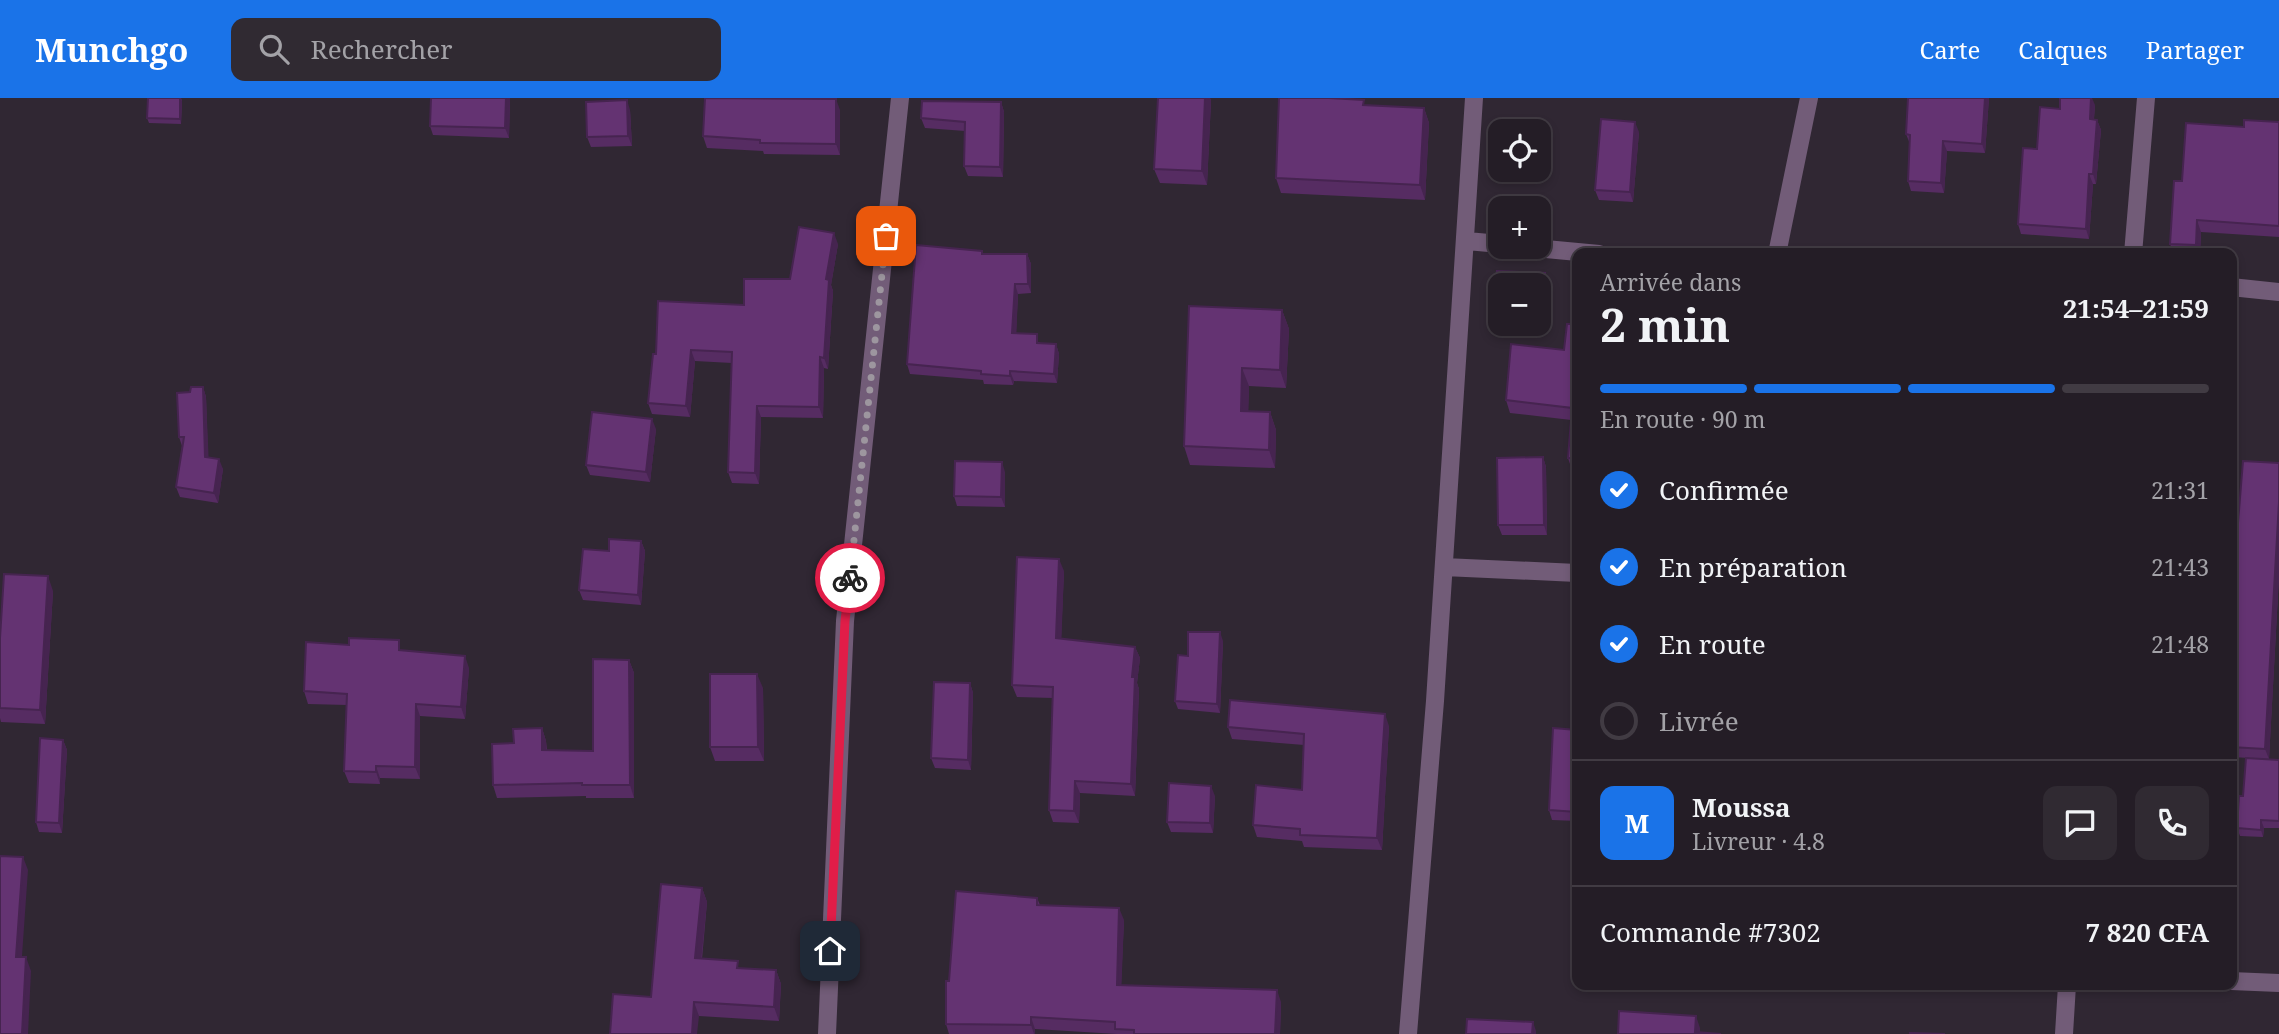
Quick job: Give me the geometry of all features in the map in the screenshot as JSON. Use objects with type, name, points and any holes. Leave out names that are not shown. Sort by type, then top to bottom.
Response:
[{"type":"street","points":[[827,1034],[845,621],[900,98]]},
{"type":"street","points":[[1408,1034],[1467,241],[1474,98]]},
{"type":"street","points":[[1778,248],[1810,98]]},
{"type":"street","points":[[2134,248],[2146,98]]},
{"type":"street","points":[[1467,241],[1488,243]]},
{"type":"street","points":[[1551,250],[1572,251]]},
{"type":"street","points":[[2237,288],[2279,292]]},
{"type":"street","points":[[1444,567],[1572,573]]},
{"type":"street","points":[[2237,981],[2279,982]]},
{"type":"street","points":[[2064,1034],[2067,990]]},
{"type":"building","points":[[148,98],[180,98],[180,119],[147,118]]},
{"type":"building","points":[[431,98],[506,98],[505,128],[430,126]]},
{"type":"building","points":[[705,98],[836,99],[836,144],[760,143],[760,140],[703,136]]},
{"type":"building","points":[[1158,98],[1205,98],[1202,171],[1154,169]]},
{"type":"building","points":[[1279,98],[1364,100],[1363,105],[1424,108],[1420,185],[1276,178]]},
{"type":"building","points":[[1908,98],[1985,98],[1982,144],[1943,141],[1941,183],[1908,181]]},
{"type":"building","points":[[2060,98],[2091,98],[2090,119],[2097,120],[2093,174],[2089,174],[2086,229],[2018,224],[2023,148],[2037,149],[2040,107],[2060,109]]},
{"type":"building","points":[[627,100],[628,136],[587,137],[586,102]]},
{"type":"building","points":[[922,101],[1001,102],[1000,167],[964,166],[965,122],[921,118]]},
{"type":"building","points":[[1601,119],[1635,122],[1630,192],[1595,190]]},
{"type":"building","points":[[2244,120],[2279,122],[2279,226],[2197,220],[2196,245],[2170,244],[2174,181],[2182,181],[2186,123],[2244,127]]},
{"type":"building","points":[[799,227],[834,233],[826,279],[829,280],[824,358],[820,357],[819,407],[757,406],[755,473],[728,472],[732,352],[691,350],[686,406],[648,403],[653,354],[656,354],[658,301],[744,305],[744,279],[790,279]]},
{"type":"building","points":[[916,245],[982,251],[982,254],[1027,254],[1028,284],[1015,284],[1012,333],[1037,334],[1037,343],[1056,344],[1054,374],[1010,371],[1010,376],[907,364]]},
{"type":"building","points":[[1497,271],[1545,273],[1497,273]]},
{"type":"building","points":[[1189,306],[1282,310],[1280,370],[1242,368],[1241,411],[1270,412],[1269,450],[1184,446]]},
{"type":"building","points":[[1567,324],[1572,324],[1572,408],[1506,400],[1511,344],[1564,350]]},
{"type":"building","points":[[191,387],[203,387],[205,457],[219,459],[214,493],[176,487],[184,437],[179,437],[177,393],[190,392]]},
{"type":"building","points":[[1572,408],[1572,458],[1568,458]]},
{"type":"building","points":[[592,412],[652,419],[646,472],[586,465]]},
{"type":"building","points":[[1543,457],[1544,525],[1498,525],[1497,458]]},
{"type":"building","points":[[955,461],[1002,462],[1001,497],[954,496]]},
{"type":"building","points":[[2243,461],[2279,463],[2265,749],[2237,747],[2237,535]]},
{"type":"building","points":[[609,539],[641,541],[638,595],[579,590],[583,549],[609,551]]},
{"type":"building","points":[[1017,557],[1059,559],[1056,638],[1135,647],[1132,677],[1135,677],[1131,784],[1075,781],[1074,811],[1049,810],[1053,687],[1012,685]]},
{"type":"building","points":[[4,574],[48,576],[40,710],[0,708]]},
{"type":"building","points":[[1188,632],[1220,632],[1217,704],[1175,701],[1178,655],[1188,656]]},
{"type":"building","points":[[349,638],[399,640],[399,650],[465,656],[461,707],[416,704],[415,767],[376,766],[376,772],[344,771],[347,694],[304,691],[306,642],[349,645]]},
{"type":"building","points":[[593,659],[629,660],[630,785],[493,785],[492,744],[514,743],[513,729],[542,728],[542,750],[593,751]]},
{"type":"building","points":[[710,674],[757,674],[758,747],[710,747]]},
{"type":"building","points":[[934,682],[970,683],[968,760],[931,758]]},
{"type":"building","points":[[1230,700],[1385,714],[1377,838],[1300,835],[1300,829],[1253,825],[1256,785],[1302,790],[1304,734],[1228,727]]},
{"type":"building","points":[[1553,728],[1572,730],[1572,812],[1549,810]]},
{"type":"building","points":[[40,738],[63,740],[59,823],[36,822]]},
{"type":"building","points":[[2246,758],[2279,760],[2279,821],[2261,820],[2261,830],[2237,828]]},
{"type":"building","points":[[1169,783],[1211,786],[1210,823],[1167,822]]},
{"type":"building","points":[[0,856],[23,857],[16,957],[26,957],[22,1034],[0,1034]]},
{"type":"building","points":[[661,884],[702,888],[695,958],[738,961],[737,968],[776,970],[774,1007],[694,1002],[692,1034],[610,1034],[613,994],[651,997]]},
{"type":"building","points":[[956,891],[1037,898],[1037,905],[1119,908],[1117,985],[1277,990],[1275,1034],[1134,1034],[1134,1030],[1115,1029],[1115,1022],[1031,1017],[1031,1025],[946,1024],[946,981],[949,981]]},
{"type":"building","points":[[1619,1011],[1696,1016],[1695,1032],[1721,1034],[1618,1034]]},
{"type":"building","points":[[1467,1019],[1533,1022],[1532,1034],[1466,1034]]},
{"type":"way so far","points":[[850,578],[886,236]]},
{"type":"route","points":[[830,951],[845,621],[850,578]]}]
